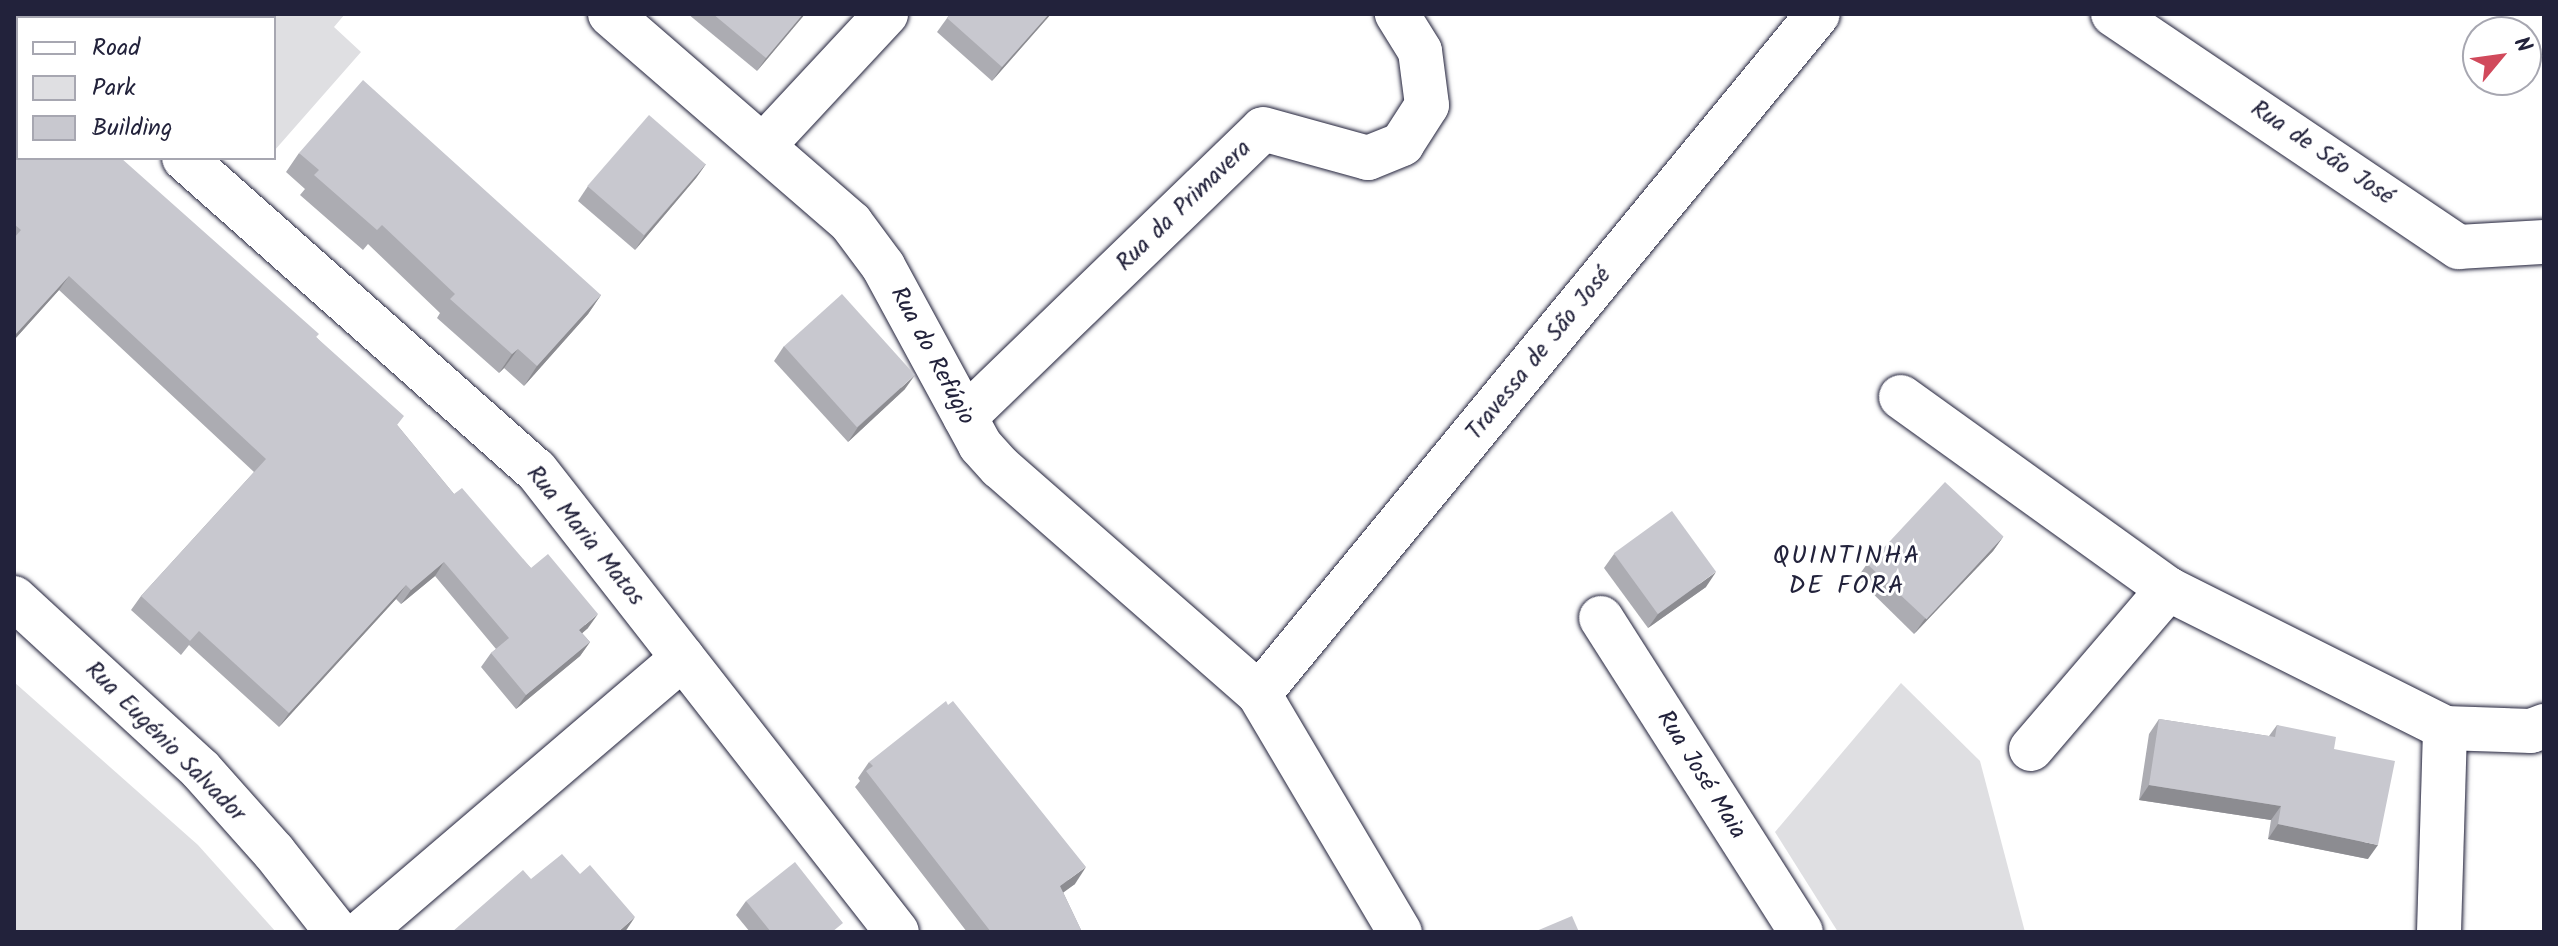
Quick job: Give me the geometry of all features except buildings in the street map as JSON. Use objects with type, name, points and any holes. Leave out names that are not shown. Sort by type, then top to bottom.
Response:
[{"type":"street","name":"Rua do Refúgio","points":[[610,14],[851,223],[883,266],[980,445],[1000,467],[1259,694],[1400,932]]},
{"type":"street","points":[[764,145],[886,14]]},
{"type":"street","name":"Rua da Primavera","points":[[965,417],[1263,129],[1368,158],[1402,144],[1427,105],[1420,51],[1397,14]]},
{"type":"street","name":"Travessa de São José","points":[[1259,694],[1818,14]]},
{"type":"street","name":"Rua de São José","points":[[2113,14],[2459,247],[2544,242]]},
{"type":"street","name":"Rua Maria Matos","points":[[186,160],[536,470],[897,932]]},
{"type":"street","points":[[1901,397],[2168,589],[2445,728],[2531,731],[2544,726]]},
{"type":"street","points":[[2031,749],[2168,589]]},
{"type":"street","name":"Rua Eugénio Salvador","points":[[14,598],[200,769],[274,852],[337,932]]},
{"type":"street","name":"Rua José Maia","points":[[1601,618],[1801,932]]},
{"type":"street","points":[[362,932],[683,658]]},
{"type":"street","points":[[2439,932],[2445,728]]},
{"type":"green space","points":[[345,14],[334,27],[361,52],[276,149],[276,16],[230,16]]},
{"type":"green space","points":[[14,682],[198,845],[276,932],[14,932]]},
{"type":"green space","points":[[1901,683],[1980,761],[2025,932],[1838,932],[1775,832]]},
{"type":"district","name":"QUINTINHA DE FORA","points":[[1847,572]]}]
